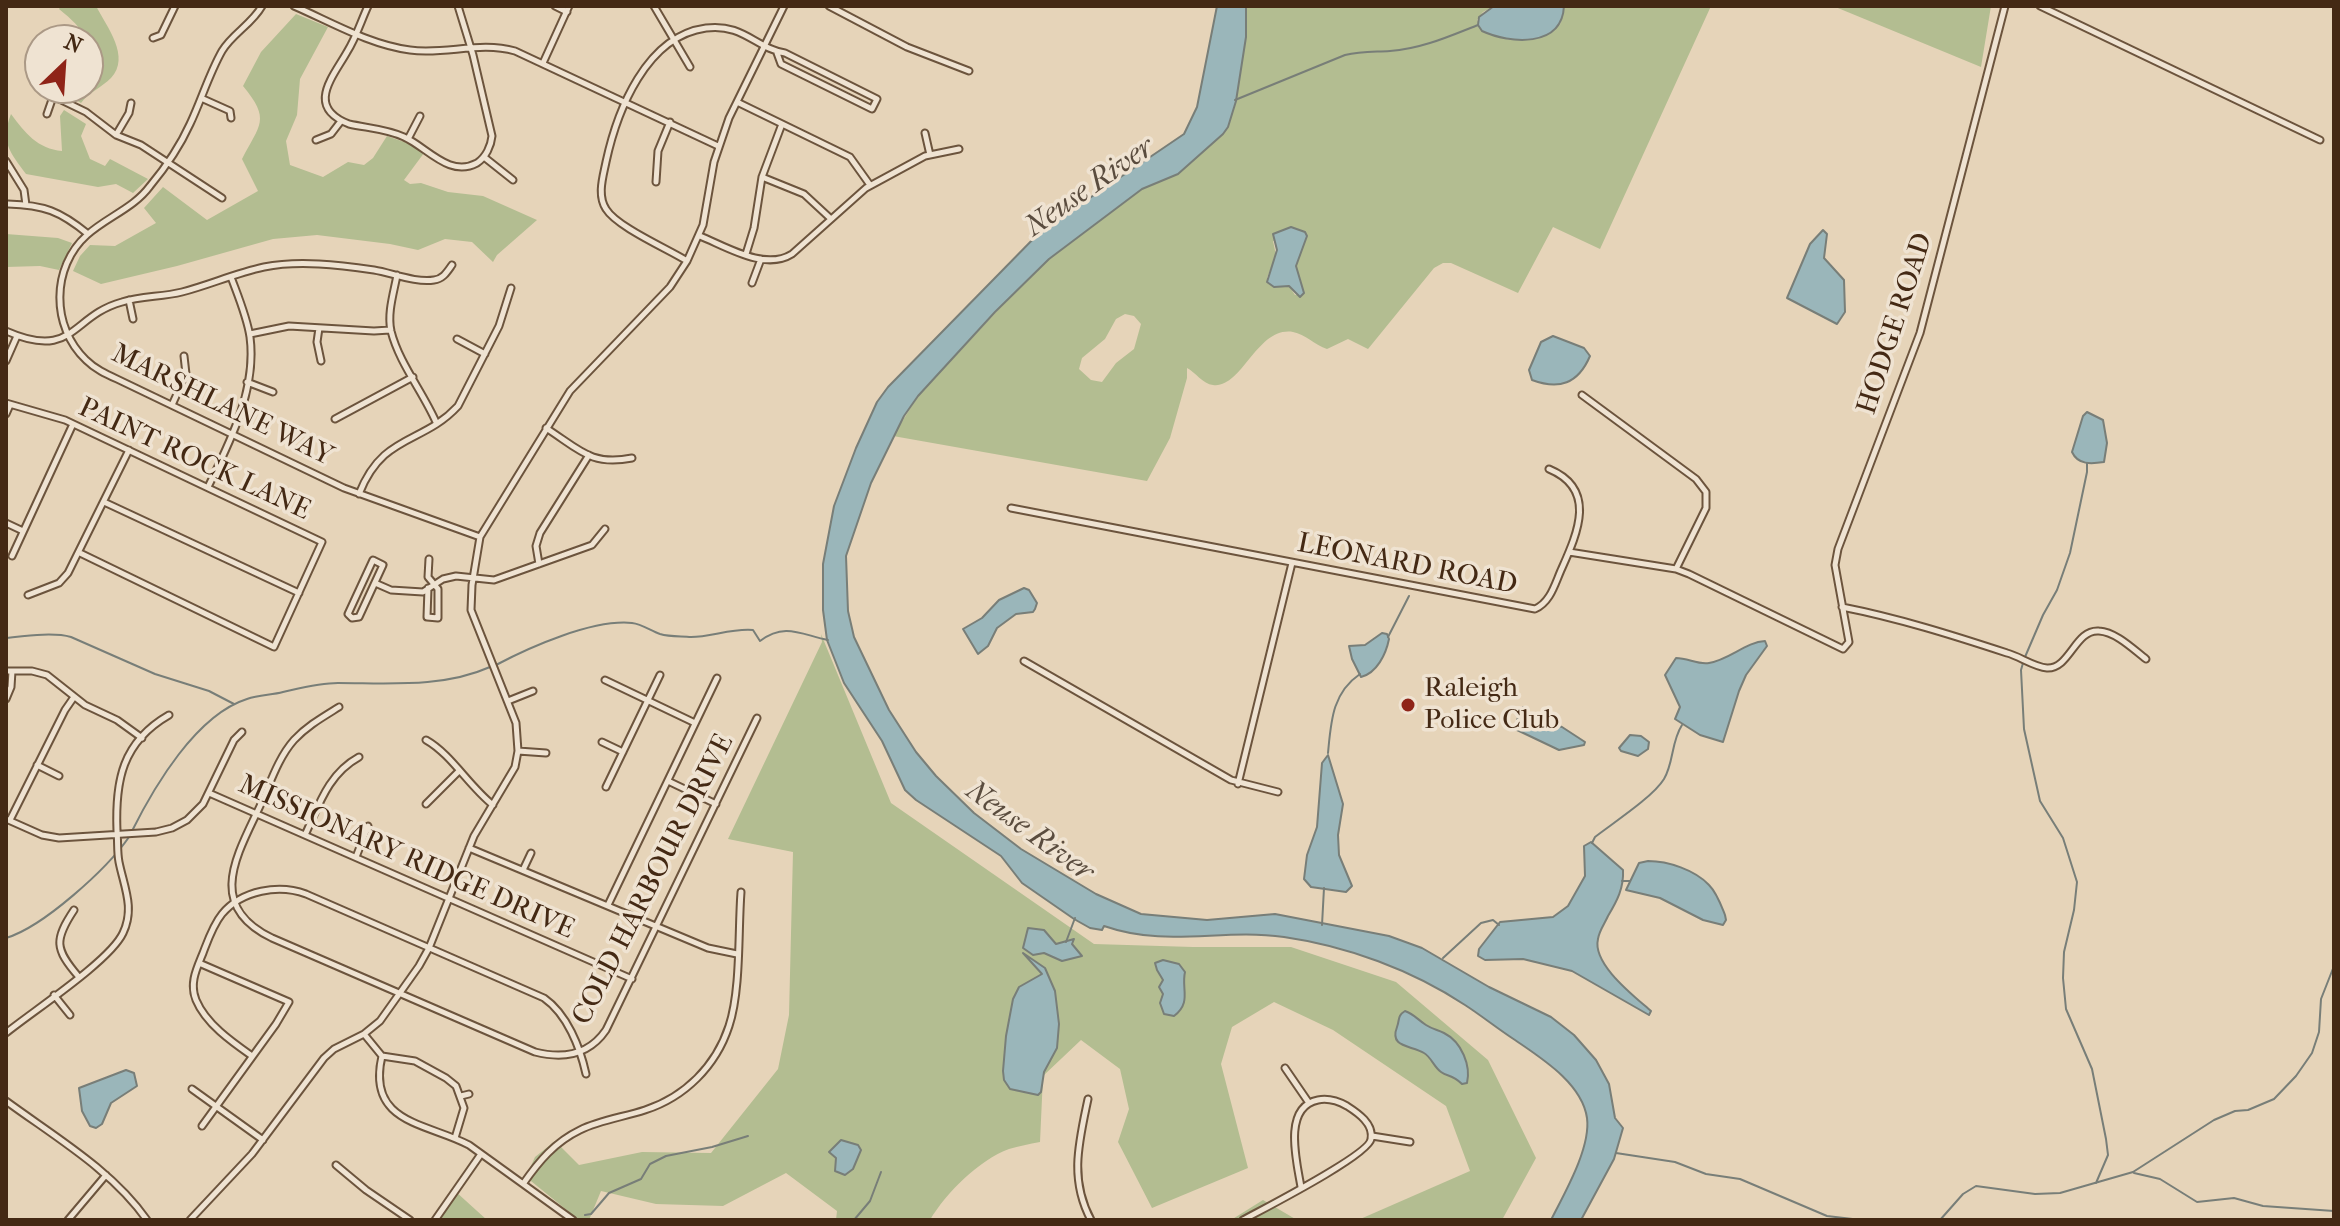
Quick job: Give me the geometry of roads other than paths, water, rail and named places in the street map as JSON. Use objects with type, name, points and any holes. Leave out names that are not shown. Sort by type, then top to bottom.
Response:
[{"type":"street","points":[[153,38],[161,35],[175,6]]},
{"type":"street","points":[[67,336],[60,311],[61,281],[70,255],[88,234],[149,189],[189,127],[222,50],[255,19],[262,6]]},
{"type":"street","points":[[294,6],[381,43],[410,50],[486,46],[506,49],[626,101],[719,146]]},
{"type":"street","points":[[368,6],[357,33],[325,89],[329,109],[341,121],[408,139],[451,166],[465,167],[484,157],[491,143],[491,130],[458,6]]},
{"type":"street","points":[[543,64],[568,9],[555,6]]},
{"type":"street","points":[[654,6],[690,67]]},
{"type":"street","points":[[190,1220],[263,1140],[324,1058],[380,1021],[429,948],[469,848],[512,775],[518,751],[516,723],[473,619],[470,603],[480,537],[577,383],[670,287],[687,261],[700,236],[719,146],[784,6]]},
{"type":"street","points":[[829,6],[891,40],[969,71]]},
{"type":"street","name":"HODGE ROAD","points":[[1676,569],[1843,649],[1849,642],[1835,565],[1838,549],[1920,333],[2005,6]]},
{"type":"street","points":[[2040,6],[2320,140]]},
{"type":"street","points":[[687,261],[620,222],[604,205],[601,186],[613,131],[635,81],[649,64],[676,40],[696,30],[719,28],[741,33],[766,45],[777,53],[781,64],[872,109],[877,99],[785,53],[777,53]]},
{"type":"street","points":[[201,98],[230,111],[231,118]]},
{"type":"street","points":[[737,102],[850,157],[870,185]]},
{"type":"street","points":[[116,135],[129,113],[131,103]]},
{"type":"street","points":[[47,114],[50,104]]},
{"type":"street","points":[[70,104],[86,112],[116,135],[168,161],[222,198]]},
{"type":"street","points":[[408,139],[420,116]]},
{"type":"street","points":[[316,140],[331,134],[341,121]]},
{"type":"street","points":[[656,182],[658,151],[670,122]]},
{"type":"street","points":[[746,254],[754,228],[762,177],[782,124]]},
{"type":"street","points":[[925,133],[930,155]]},
{"type":"street","points":[[700,236],[761,259],[774,261],[786,258],[870,185],[930,155],[959,149]]},
{"type":"street","points":[[484,157],[513,180]]},
{"type":"street","points":[[6,161],[24,190],[26,205]]},
{"type":"street","points":[[762,177],[804,194],[831,219]]},
{"type":"street","points":[[8,204],[56,211],[88,234]]},
{"type":"street","points":[[752,283],[761,259]]},
{"type":"street","points":[[6,331],[34,341],[67,336],[98,313],[129,300],[158,298],[263,267],[294,264],[434,280],[445,276],[452,265]]},
{"type":"street","points":[[397,275],[390,330],[436,422]]},
{"type":"street","points":[[208,487],[239,421],[252,355],[250,334],[231,277]]},
{"type":"street","points":[[359,494],[369,471],[383,454],[448,416],[458,406],[499,326],[511,288]]},
{"type":"street","points":[[129,300],[133,319]]},
{"type":"street","points":[[250,334],[289,326],[390,330]]},
{"type":"street","points":[[319,328],[317,342],[321,361]]},
{"type":"street","points":[[6,361],[17,336]]},
{"type":"street","name":"MARSHLANE WAY","points":[[67,336],[75,349],[96,368],[172,405],[359,494],[480,537]]},
{"type":"street","points":[[457,339],[485,354]]},
{"type":"street","points":[[172,405],[186,374],[184,356]]},
{"type":"street","points":[[335,419],[413,377]]},
{"type":"street","points":[[247,382],[273,392]]},
{"type":"street","points":[[1569,552],[1676,569],[1706,508],[1706,492],[1696,479],[1582,395]]},
{"type":"street","points":[[6,414],[8,404]]},
{"type":"street","name":"PAINT ROCK LANE","points":[[8,404],[73,424],[322,542],[274,647],[80,553]]},
{"type":"street","points":[[12,556],[73,424]]},
{"type":"street","points":[[546,428],[589,455],[610,462],[632,458]]},
{"type":"street","points":[[28,595],[59,583],[68,573],[129,450]]},
{"type":"street","points":[[539,564],[536,546],[540,533],[589,455]]},
{"type":"street","name":"LEONARD ROAD","points":[[1011,508],[1535,609],[1548,599],[1579,525],[1578,498],[1572,486],[1562,475],[1549,469]]},
{"type":"street","points":[[104,502],[299,593]]},
{"type":"street","points":[[6,523],[23,531]]},
{"type":"street","points":[[375,583],[391,590],[423,592],[456,576],[494,580],[592,545],[605,529]]},
{"type":"street","points":[[429,559],[431,586],[427,617],[438,618],[438,589],[431,586]]},
{"type":"street","points":[[373,560],[383,565],[375,583],[359,617],[350,617],[348,614],[373,560]]},
{"type":"street","points":[[1238,784],[1292,563]]},
{"type":"street","points":[[1842,607],[1884,615],[2005,652],[2046,668],[2057,665],[2081,639],[2097,630],[2114,636],[2146,659]]},
{"type":"street","points":[[1024,661],[1238,784],[1278,792]]},
{"type":"street","points":[[6,699],[11,687],[9,671],[32,671],[47,675],[91,709],[125,724],[142,738]]},
{"type":"street","points":[[606,787],[660,675]]},
{"type":"street","points":[[608,905],[717,678]]},
{"type":"street","points":[[605,680],[695,723]]},
{"type":"street","points":[[508,701],[533,691]]},
{"type":"street","points":[[74,697],[8,819],[42,835],[59,838],[172,828],[193,816],[209,793],[234,740],[242,732]]},
{"type":"street","points":[[236,902],[231,888],[232,869],[291,743],[314,722],[339,707]]},
{"type":"street","points":[[6,1033],[110,952],[126,925],[129,898],[118,856],[118,777],[142,738],[153,725],[169,715]]},
{"type":"street","name":"COLD HARBOUR DRIVE","points":[[236,902],[238,910],[255,929],[400,993],[535,1052],[553,1057],[579,1053],[600,1038],[632,979],[757,718]]},
{"type":"street","points":[[426,740],[437,746],[458,772],[493,805]]},
{"type":"street","points":[[602,742],[623,752]]},
{"type":"street","points":[[518,751],[546,753]]},
{"type":"street","points":[[305,835],[330,781],[345,765],[359,757]]},
{"type":"street","points":[[37,765],[59,776]]},
{"type":"street","points":[[426,804],[458,772]]},
{"type":"street","points":[[668,781],[716,804]]},
{"type":"street","name":"MISSIONARY RIDGE DRIVE","points":[[209,793],[632,979]]},
{"type":"street","points":[[356,857],[368,826]]},
{"type":"street","points":[[469,848],[714,950],[737,954]]},
{"type":"street","points":[[523,870],[531,853]]},
{"type":"street","points":[[252,1056],[226,1037],[198,1004],[193,982],[218,920],[236,902],[273,889],[294,890],[533,993],[555,1006],[563,1015],[586,1074]]},
{"type":"street","points":[[523,1184],[544,1156],[568,1137],[588,1126],[658,1105],[678,1094],[701,1075],[714,1058],[729,1027],[734,998],[741,892]]},
{"type":"street","points":[[74,910],[61,931],[59,945],[63,957],[78,976]]},
{"type":"street","points":[[199,963],[289,1002],[202,1126]]},
{"type":"street","points":[[54,995],[70,1015]]},
{"type":"street","points":[[364,1034],[382,1056],[415,1061],[446,1078],[461,1096],[464,1108],[455,1138]]},
{"type":"street","points":[[382,1056],[380,1079],[383,1093],[398,1115],[418,1126],[455,1138],[573,1220]]},
{"type":"street","points":[[1285,1068],[1309,1103]]},
{"type":"street","points":[[192,1089],[263,1140]]},
{"type":"street","points":[[461,1096],[469,1094]]},
{"type":"street","points":[[1088,1099],[1076,1172],[1081,1197],[1091,1220]]},
{"type":"street","points":[[1243,1220],[1360,1154],[1369,1146],[1372,1136],[1366,1122],[1343,1104],[1324,1099],[1309,1103],[1300,1113],[1295,1125],[1301,1187]]},
{"type":"street","points":[[6,1101],[106,1175],[147,1220]]},
{"type":"street","points":[[1372,1136],[1410,1142]]},
{"type":"street","points":[[435,1220],[481,1154]]},
{"type":"street","points":[[336,1165],[410,1220]]},
{"type":"street","points":[[68,1220],[106,1175]]},
{"type":"water","points":[[1217,6],[1246,6],[1246,37],[1236,101],[1228,127],[1178,174],[1142,189],[1049,259],[995,312],[918,396],[904,416],[871,483],[846,556],[848,611],[854,637],[889,710],[936,776],[974,813],[1021,849],[1096,894],[1141,914],[1207,920],[1275,914],[1389,936],[1422,948],[1489,987],[1551,1017],[1574,1035],[1596,1060],[1609,1084],[1615,1118],[1623,1128],[1614,1159],[1581,1220],[1551,1220],[1581,1157],[1587,1118],[1577,1094],[1548,1063],[1445,992],[1401,970],[1355,953],[1308,941],[1261,935],[1150,936],[1104,926],[1102,930],[1090,928],[1074,919],[1022,883],[1001,856],[905,790],[882,741],[844,683],[827,640],[823,610],[823,564],[834,506],[877,402],[888,387],[1041,231],[1184,134],[1197,107]]},
{"type":"water","points":[[1494,6],[1564,6],[1561,20],[1545,36],[1520,40],[1482,31],[1478,25],[1479,17]]},
{"type":"water","points":[[1291,227],[1305,232],[1307,236],[1296,266],[1304,293],[1300,297],[1289,286],[1274,287],[1267,282],[1277,250],[1273,234]]},
{"type":"water","points":[[1823,230],[1827,234],[1824,258],[1844,280],[1845,312],[1837,324],[1787,298],[1810,244]]},
{"type":"water","points":[[1553,336],[1584,348],[1590,356],[1580,373],[1567,382],[1551,384],[1532,380],[1529,370],[1541,342]]},
{"type":"water","points":[[2087,412],[2103,420],[2107,443],[2104,462],[2081,461],[2072,452]]},
{"type":"water","points":[[1024,588],[1029,590],[1037,603],[1033,612],[1016,614],[997,628],[988,646],[978,654],[963,629],[982,618],[999,600]]},
{"type":"water","points":[[1382,633],[1387,634],[1389,639],[1383,657],[1372,671],[1361,677],[1349,646],[1365,645]]},
{"type":"water","points":[[1765,641],[1767,646],[1746,675],[1739,691],[1723,742],[1700,735],[1675,719],[1680,707],[1665,675],[1676,658],[1709,663]]},
{"type":"water","points":[[1523,707],[1531,718],[1562,727],[1585,742],[1584,745],[1559,750],[1517,730],[1517,720]]},
{"type":"water","points":[[1630,735],[1641,736],[1649,742],[1648,749],[1638,756],[1621,751],[1619,748]]},
{"type":"water","points":[[1328,755],[1343,804],[1338,835],[1339,855],[1352,886],[1346,892],[1311,887],[1304,879],[1307,855],[1317,827],[1322,763]]},
{"type":"water","points":[[1591,842],[1623,870],[1621,889],[1598,939],[1601,959],[1625,988],[1651,1011],[1649,1015],[1572,971],[1523,959],[1485,960],[1478,956],[1479,949],[1500,922],[1553,917],[1568,906],[1585,876],[1584,846]]},
{"type":"water","points":[[1648,861],[1681,867],[1703,880],[1712,888],[1720,903],[1726,920],[1723,925],[1703,920],[1660,898],[1626,890],[1639,863]]},
{"type":"water","points":[[1028,928],[1044,930],[1056,944],[1074,939],[1072,944],[1082,956],[1062,961],[1044,953],[1033,955],[1023,948]]},
{"type":"water","points":[[1023,953],[1045,968],[1055,991],[1059,1024],[1057,1048],[1044,1072],[1038,1095],[1010,1089],[1003,1071],[1013,999],[1019,987],[1042,974]]},
{"type":"water","points":[[1163,960],[1179,964],[1185,972],[1183,1006],[1174,1016],[1164,1014],[1160,1003],[1163,994],[1159,987],[1163,980],[1155,963]]},
{"type":"water","points":[[1405,1011],[1456,1042],[1466,1062],[1467,1083],[1462,1084],[1444,1074],[1424,1053],[1396,1039],[1400,1016]]},
{"type":"water","points":[[126,1070],[134,1073],[137,1086],[111,1103],[102,1124],[96,1128],[90,1126],[82,1111],[79,1088]]},
{"type":"water","points":[[841,1140],[858,1145],[861,1150],[853,1169],[845,1175],[835,1171],[836,1158],[829,1152]]},
{"type":"waterway","points":[[1235,100],[1345,55],[1413,48],[1478,25]]},
{"type":"waterway","points":[[2025,657],[2057,590],[2070,553],[2087,463]]},
{"type":"waterway","points":[[1388,637],[1409,596]]},
{"type":"waterway","points":[[496,665],[562,636],[616,623],[636,624],[672,636],[699,637],[753,630],[760,641],[786,631],[828,640]]},
{"type":"waterway","points":[[6,638],[71,637],[155,674],[209,691],[234,704]]},
{"type":"waterway","points":[[2023,663],[2024,729],[2040,801],[2063,838],[2077,882],[2064,952],[2063,978],[2066,1009],[2092,1069],[2106,1139],[2108,1155],[2096,1183]]},
{"type":"waterway","points":[[132,831],[179,754],[194,736],[228,707],[252,698],[317,685],[434,681],[472,674],[490,667]]},
{"type":"waterway","points":[[1328,753],[1338,699],[1360,674]]},
{"type":"waterway","points":[[1592,843],[1595,837],[1659,786],[1667,772],[1682,725]]},
{"type":"waterway","points":[[6,938],[55,910],[106,865],[129,837]]},
{"type":"waterway","points":[[1622,881],[1630,881]]},
{"type":"waterway","points":[[1322,925],[1324,888]]},
{"type":"waterway","points":[[1066,942],[1075,918]]},
{"type":"waterway","points":[[1443,958],[1481,923],[1493,920],[1499,925]]},
{"type":"waterway","points":[[1940,1220],[1963,1194],[1976,1186],[2035,1194],[2060,1193],[2133,1172],[2214,1120],[2274,1099],[2312,1053],[2319,1032],[2321,999],[2334,966]]},
{"type":"waterway","points":[[585,1215],[591,1214],[609,1193],[641,1179],[650,1164],[666,1156],[748,1136]]},
{"type":"waterway","points":[[1616,1153],[1675,1162],[1706,1174],[1740,1179],[1827,1216],[1861,1220]]},
{"type":"waterway","points":[[854,1220],[870,1201],[881,1172]]},
{"type":"waterway","points":[[2134,1173],[2160,1179],[2197,1202],[2234,1198],[2263,1206],[2334,1211]]},
{"type":"place","name":"Raleigh Police Club","points":[[1408,705]]},
{"type":"water label","name":"Neuse River","points":[[1090,188]]},
{"type":"water label","name":"Neuse River","points":[[1029,832]]}]
